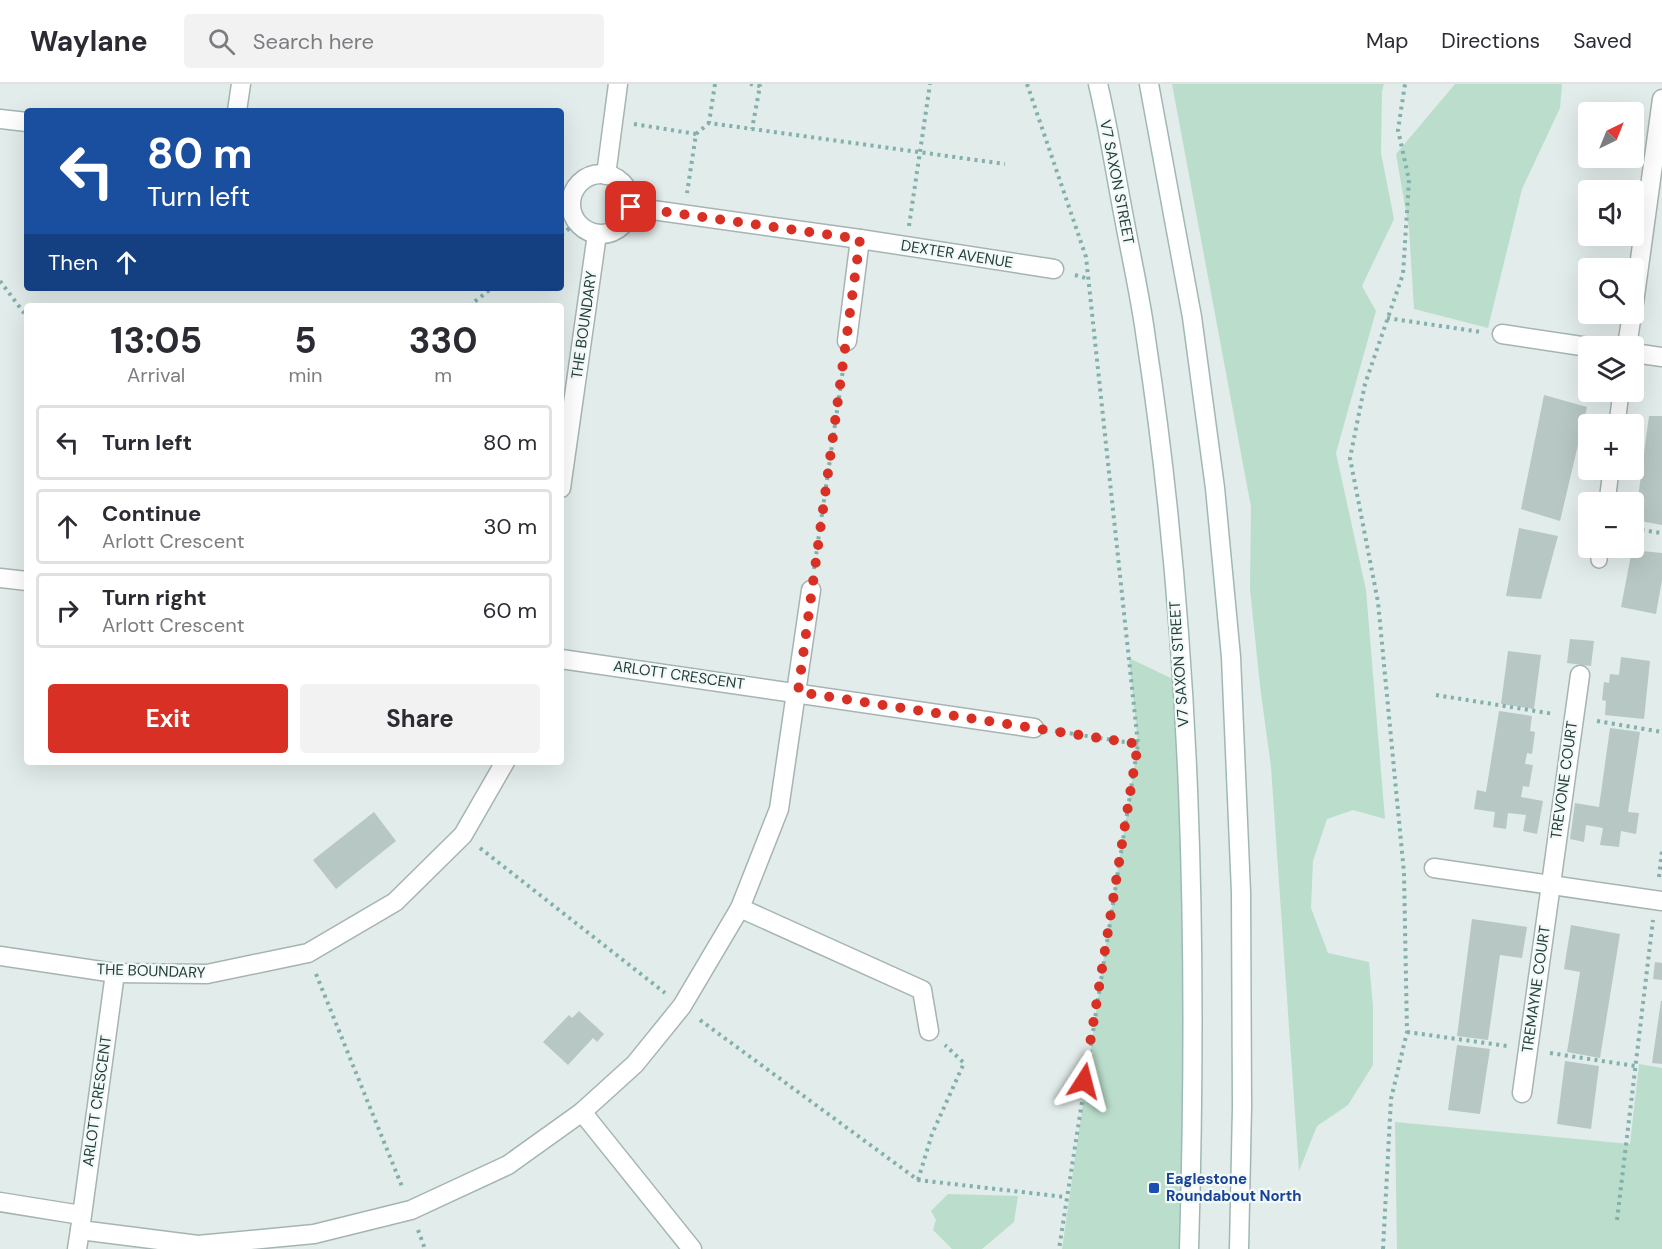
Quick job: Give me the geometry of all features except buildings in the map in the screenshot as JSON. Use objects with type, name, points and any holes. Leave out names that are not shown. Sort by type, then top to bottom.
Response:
[{"type":"street","points":[[237,108],[241,84]]},
{"type":"street","points":[[606,175],[618,84]]},
{"type":"street","name":"V7 SAXON STREET","points":[[1098,84],[1146,338],[1166,498],[1180,660],[1192,900],[1192,1134],[1189,1249]]},
{"type":"street","points":[[1149,84],[1192,317],[1215,488],[1231,657],[1240,892],[1242,1107],[1239,1249]]},
{"type":"street","points":[[1640,258],[1662,99]]},
{"type":"street","points":[[0,118],[24,122]]},
{"type":"street","points":[[606,175],[614,177],[627,190],[631,207],[623,225],[607,234],[597,234],[582,228],[566,199],[587,178],[606,175]]},
{"type":"street","name":"DEXTER AVENUE","points":[[631,207],[1054,269]]},
{"type":"street","name":"THE BOUNDARY","points":[[564,467],[597,234]]},
{"type":"street","points":[[847,341],[860,239]]},
{"type":"street","points":[[1502,334],[1578,345]]},
{"type":"street","points":[[1644,354],[1662,357]]},
{"type":"street","points":[[0,578],[24,581]]},
{"type":"street","points":[[0,1202],[81,1222],[198,1245],[315,1234],[411,1210],[508,1165],[582,1112],[635,1064],[682,1006],[740,908],[779,809],[812,590]]},
{"type":"street","name":"ARLOTT CRESCENT","points":[[564,659],[1034,728]]},
{"type":"street","name":"TREVONE COURT","points":[[1550,885],[1580,675]]},
{"type":"street","name":"THE BOUNDARY","points":[[0,956],[115,973],[207,974],[308,953],[395,902],[463,835],[503,765]]},
{"type":"street","points":[[1434,868],[1659,900]]},
{"type":"street","name":"TREMAYNE COURT","points":[[1522,1093],[1550,885]]},
{"type":"street","points":[[740,908],[922,990],[930,1031]]},
{"type":"street","name":"ARLOTT CRESCENT","points":[[77,1249],[115,973]]},
{"type":"street","points":[[582,1112],[692,1249]]},
{"type":"path","points":[[683,214],[696,134],[709,123],[715,84]]},
{"type":"path","points":[[750,84],[761,85],[752,129]]},
{"type":"path","points":[[906,246],[930,84]]},
{"type":"path","points":[[1027,84],[1086,257],[1138,744],[1065,1197],[1059,1249]]},
{"type":"path","points":[[1383,1249],[1391,1099],[1407,1032],[1404,873],[1378,602],[1350,458],[1365,384],[1403,274],[1409,180],[1398,130],[1405,84]]},
{"type":"path","points":[[612,121],[696,134]]},
{"type":"path","points":[[709,123],[1005,164]]},
{"type":"path","points":[[564,233],[577,222]]},
{"type":"path","points":[[0,281],[24,313]]},
{"type":"path","points":[[473,303],[488,291]]},
{"type":"path","points":[[1387,318],[1502,334]]},
{"type":"path","points":[[812,590],[847,341]]},
{"type":"path","points":[[1644,531],[1662,533]]},
{"type":"path","points":[[1034,728],[1138,744]]},
{"type":"path","points":[[463,835],[682,1006],[918,1180],[1065,1197]]},
{"type":"path","points":[[1617,1220],[1659,900]]},
{"type":"path","points":[[308,953],[425,1249]]},
{"type":"path","points":[[918,1180],[932,1134],[964,1063],[930,1031]]},
{"type":"green space","points":[[1172,84],[1384,84],[1381,153],[1394,219],[1362,286],[1376,311],[1336,453],[1366,590],[1385,819],[1353,810],[1327,819],[1313,861],[1311,908],[1328,953],[1369,962],[1373,1007],[1373,1065],[1348,1105],[1317,1126],[1299,1171],[1271,767],[1250,589],[1251,507]]},
{"type":"green space","points":[[1455,84],[1562,84],[1560,108],[1522,189],[1488,328],[1414,309],[1409,229],[1396,154]]},
{"type":"green space","points":[[1129,658],[1181,683],[1186,1249],[1062,1249],[1106,943],[1138,744]]},
{"type":"green space","points":[[1639,1064],[1662,1068],[1662,1249],[1397,1249],[1395,1122],[1630,1144]]},
{"type":"green space","points":[[948,1194],[1018,1196],[1014,1222],[982,1249],[952,1249],[933,1230],[936,1220],[931,1211]]},
{"type":"place","name":"Eaglestone Roundabout North","points":[[1154,1188]]},
{"type":"route","points":[[631,207],[860,239],[798,692],[1138,744],[1084,1081]]}]
